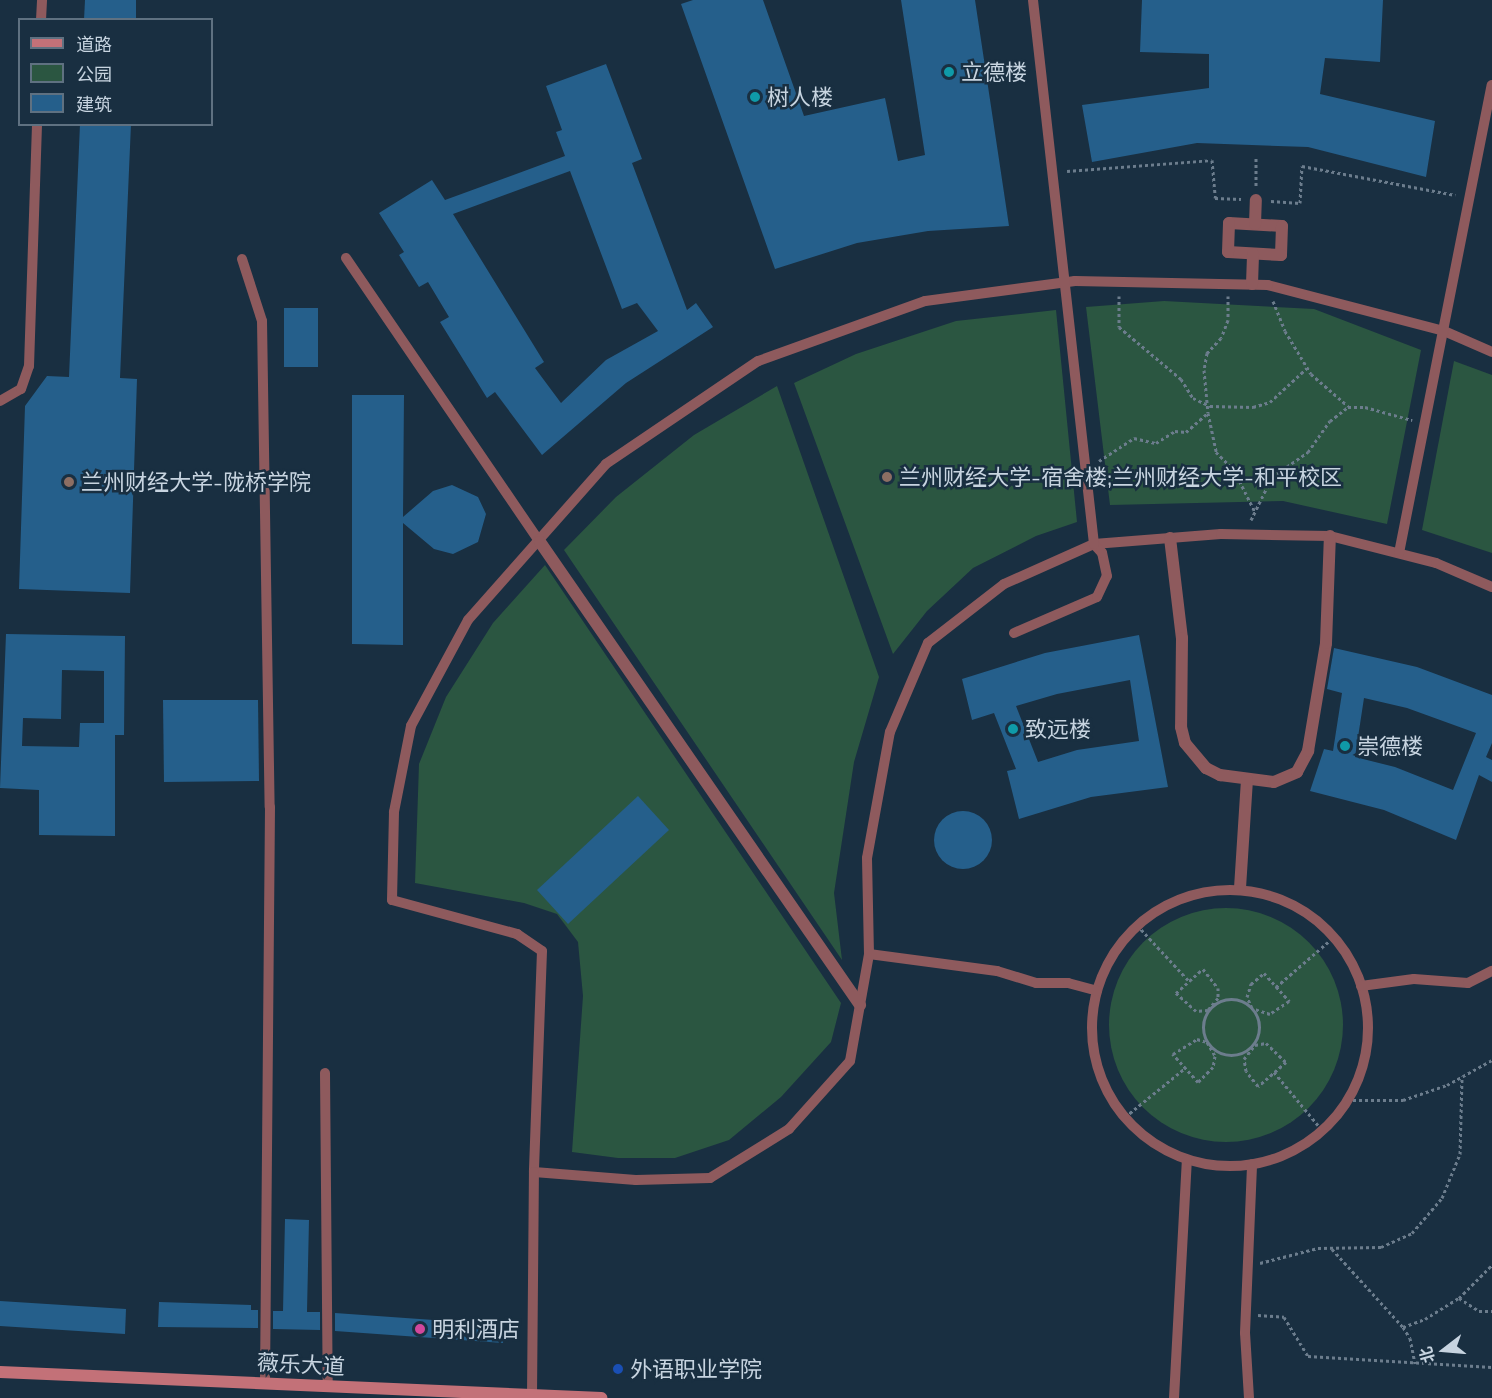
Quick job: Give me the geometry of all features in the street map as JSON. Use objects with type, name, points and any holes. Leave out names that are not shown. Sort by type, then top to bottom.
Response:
[{"type":"main road","name":"薇乐大道","points":[[0,1372],[601,1398]]},
{"type":"street","points":[[1255,224],[1256,200]]},
{"type":"street","points":[[1229,223],[1282,226],[1281,255],[1253,254],[1228,252],[1229,223]]},
{"type":"street","points":[[1252,284],[1253,254]]},
{"type":"street","points":[[1170,538],[1182,638],[1181,727],[1185,743],[1206,768],[1220,775],[1275,782],[1286,779],[1297,772],[1306,757],[1326,643],[1330,536]]},
{"type":"street","points":[[540,542],[860,1005]]},
{"type":"street","points":[[1240,888],[1248,779]]},
{"type":"lane","points":[[41,18],[42,0]]},
{"type":"lane","points":[[1014,633],[1097,597],[1107,576],[1102,553],[1094,544],[1033,0]]},
{"type":"lane","points":[[1399,554],[1472,198],[1492,85]]},
{"type":"lane","points":[[0,400],[21,389],[29,366],[37,126]]},
{"type":"lane","points":[[346,258],[540,542]]},
{"type":"lane","points":[[242,259],[262,321],[270,807],[265,1384]]},
{"type":"lane","points":[[532,1395],[534,1172],[542,951],[517,934],[392,900],[394,812],[411,726],[468,621],[540,542],[606,464],[758,361],[926,301],[1066,283],[1268,285],[1444,331],[1492,352]]},
{"type":"lane","points":[[534,1172],[636,1180],[710,1178],[789,1130],[850,1061],[869,954],[867,858],[890,732],[928,643],[1004,584],[1094,544],[1245,534],[1330,536],[1436,563],[1492,587]]},
{"type":"lane","points":[[1240,888],[1275,897],[1302,910],[1334,937],[1361,986],[1367,1045],[1347,1100],[1322,1130],[1290,1152],[1252,1164],[1213,1165],[1187,1160],[1158,1145],[1125,1117],[1106,1088],[1094,1050],[1096,991],[1112,955],[1137,925],[1188,896],[1240,888]]},
{"type":"lane","points":[[869,954],[997,971],[1036,983],[1068,983],[1096,991]]},
{"type":"lane","points":[[1361,986],[1414,979],[1468,983],[1492,971]]},
{"type":"lane","points":[[325,1073],[328,1386]]},
{"type":"lane","points":[[1174,1398],[1187,1160]]},
{"type":"lane","points":[[1249,1398],[1246,1314],[1252,1164]]},
{"type":"path","points":[[1256,158],[1256,200]]},
{"type":"path","points":[[1053,171],[1212,160],[1215,198],[1300,203],[1302,166],[1472,198]]},
{"type":"path","points":[[1120,282],[1116,315],[1119,327],[1181,379],[1193,398],[1210,406],[1253,407],[1270,402],[1307,368]]},
{"type":"path","points":[[1228,283],[1228,320],[1221,338],[1207,353],[1204,370],[1210,406],[1208,413],[1216,452],[1234,470],[1255,512]]},
{"type":"path","points":[[1268,285],[1285,331],[1307,368],[1348,407]]},
{"type":"path","points":[[1245,534],[1272,477],[1308,452],[1330,421],[1348,407],[1365,407],[1425,424]]},
{"type":"path","points":[[1086,470],[1134,438],[1156,443],[1175,431],[1186,432],[1208,413]]},
{"type":"path","points":[[1137,925],[1189,981]]},
{"type":"path","points":[[1276,987],[1334,937]]},
{"type":"path","points":[[1212,1006],[1202,1012],[1186,1005],[1176,993],[1203,969],[1218,988],[1218,998],[1212,1006],[1203,1030],[1210,1046],[1215,1062],[1198,1082],[1173,1054],[1192,1040],[1202,1040],[1210,1046],[1225,1055],[1250,1048],[1260,1043],[1272,1045],[1286,1062],[1258,1086],[1244,1065],[1250,1048],[1259,1033],[1252,1008],[1247,996],[1251,984],[1264,973],[1288,1001],[1270,1014],[1252,1008],[1228,999],[1212,1006]]},
{"type":"path","points":[[1347,1100],[1403,1100],[1462,1076],[1492,1060]]},
{"type":"path","points":[[1125,1117],[1185,1068]]},
{"type":"path","points":[[1274,1072],[1322,1130]]},
{"type":"path","points":[[1248,1266],[1318,1248],[1381,1247],[1412,1233],[1442,1198],[1460,1154],[1462,1076]]},
{"type":"path","points":[[1332,1249],[1403,1327],[1410,1338],[1414,1364]]},
{"type":"path","points":[[1403,1327],[1425,1319],[1459,1298],[1492,1265]]},
{"type":"path","points":[[1459,1298],[1479,1311],[1492,1311]]},
{"type":"path","points":[[1246,1314],[1284,1317],[1308,1356],[1492,1367]]},
{"type":"green space","points":[[1164,301],[1314,309],[1421,350],[1387,524],[1283,501],[1110,505],[1086,307]]},
{"type":"green space","points":[[1056,310],[1077,522],[1036,536],[973,568],[927,611],[893,654],[794,383],[856,354],[956,321]]},
{"type":"green space","points":[[1454,361],[1492,375],[1492,553],[1422,530]]},
{"type":"green space","points":[[777,386],[879,677],[854,762],[834,893],[842,960],[564,550],[616,497],[694,435]]},
{"type":"green space","points":[[545,565],[841,1003],[831,1042],[781,1097],[729,1140],[675,1158],[618,1158],[572,1152],[583,996],[578,942],[557,914],[524,903],[415,883],[419,764],[446,697],[493,623]]},
{"type":"green space","points":[[1226,908],[1271,917],[1291,928],[1316,951],[1334,980],[1343,1025],[1334,1070],[1323,1090],[1300,1115],[1271,1133],[1226,1142],[1181,1133],[1161,1122],[1136,1099],[1118,1070],[1109,1025],[1118,980],[1129,960],[1152,935],[1181,917]]},
{"type":"building","points":[[85,0],[136,0],[136,18],[84,18]]},
{"type":"building","points":[[693,0],[763,0],[804,116],[885,98],[898,161],[925,155],[901,0],[975,0],[1009,226],[928,231],[857,243],[775,269],[681,4]]},
{"type":"building","points":[[1142,0],[1383,0],[1380,62],[1325,58],[1320,94],[1435,121],[1426,177],[1308,147],[1197,143],[1092,162],[1082,105],[1209,88],[1209,54],[1140,52]]},
{"type":"building","points":[[606,64],[642,159],[632,163],[687,310],[696,303],[713,327],[626,383],[542,455],[495,392],[487,398],[440,322],[449,317],[428,282],[419,287],[399,255],[404,252],[379,213],[432,180],[445,200],[565,156],[556,132],[562,130],[546,86]],"holes":[[[570,171],[622,309],[637,303],[658,331],[606,360],[561,403],[535,368],[544,362],[453,214]]]},
{"type":"building","points":[[80,126],[131,126],[120,378],[137,379],[130,593],[19,589],[25,406],[47,376],[69,377]]},
{"type":"building","points":[[284,308],[318,308],[318,367],[284,367]]},
{"type":"building","points":[[352,395],[404,395],[403,517],[433,491],[452,485],[478,497],[486,514],[478,542],[453,554],[434,549],[403,523],[403,645],[352,644]]},
{"type":"building","points":[[6,634],[125,636],[124,735],[115,735],[115,836],[39,835],[39,790],[0,788]],"holes":[[[62,670],[104,671],[104,723],[80,723],[79,747],[22,746],[23,718],[61,719]]]},
{"type":"building","name":"致远楼","points":[[1139,635],[1168,787],[1091,797],[1019,819],[1007,771],[1016,769],[994,713],[972,720],[962,679],[1045,653]],"holes":[[[1130,680],[1139,741],[1077,750],[1038,762],[1016,706],[1057,694]]]},
{"type":"building","name":"崇德楼","points":[[1334,648],[1417,667],[1492,695],[1492,743],[1486,757],[1492,760],[1492,782],[1479,775],[1456,840],[1384,810],[1310,791],[1324,749],[1333,751],[1342,693],[1327,689]],"holes":[[[1364,698],[1407,708],[1476,733],[1453,790],[1395,767],[1355,757]]]},
{"type":"building","points":[[163,700],[258,700],[259,781],[164,782]]},
{"type":"building","points":[[638,796],[669,830],[568,924],[537,890]]},
{"type":"building","points":[[963,811],[979,816],[987,824],[992,840],[987,856],[979,864],[963,869],[947,864],[939,856],[934,840],[939,824],[947,816]]},
{"type":"building","points":[[285,1219],[309,1220],[307,1312],[320,1312],[320,1330],[273,1329],[273,1311],[283,1311]]},
{"type":"building","points":[[0,1301],[126,1309],[125,1334],[0,1326]]},
{"type":"building","points":[[159,1302],[251,1305],[251,1310],[258,1310],[258,1328],[158,1327]]},
{"type":"building","points":[[335,1313],[504,1325],[503,1343],[335,1331]]},
{"type":"place","name":"立德楼","points":[[949,72]]},
{"type":"place","name":"树人楼","points":[[755,97]]},
{"type":"place","name":"兰州财经大学-宿舍楼;兰州财经大学-和平校区","points":[[887,477]]},
{"type":"place","name":"兰州财经大学-陇桥学院","points":[[69,482]]},
{"type":"place","name":"致远楼","points":[[1013,729]]},
{"type":"place","name":"崇德楼","points":[[1345,746]]},
{"type":"place","name":"明利酒店","points":[[420,1329]]},
{"type":"place","name":"外语职业学院","points":[[618,1369]]}]
